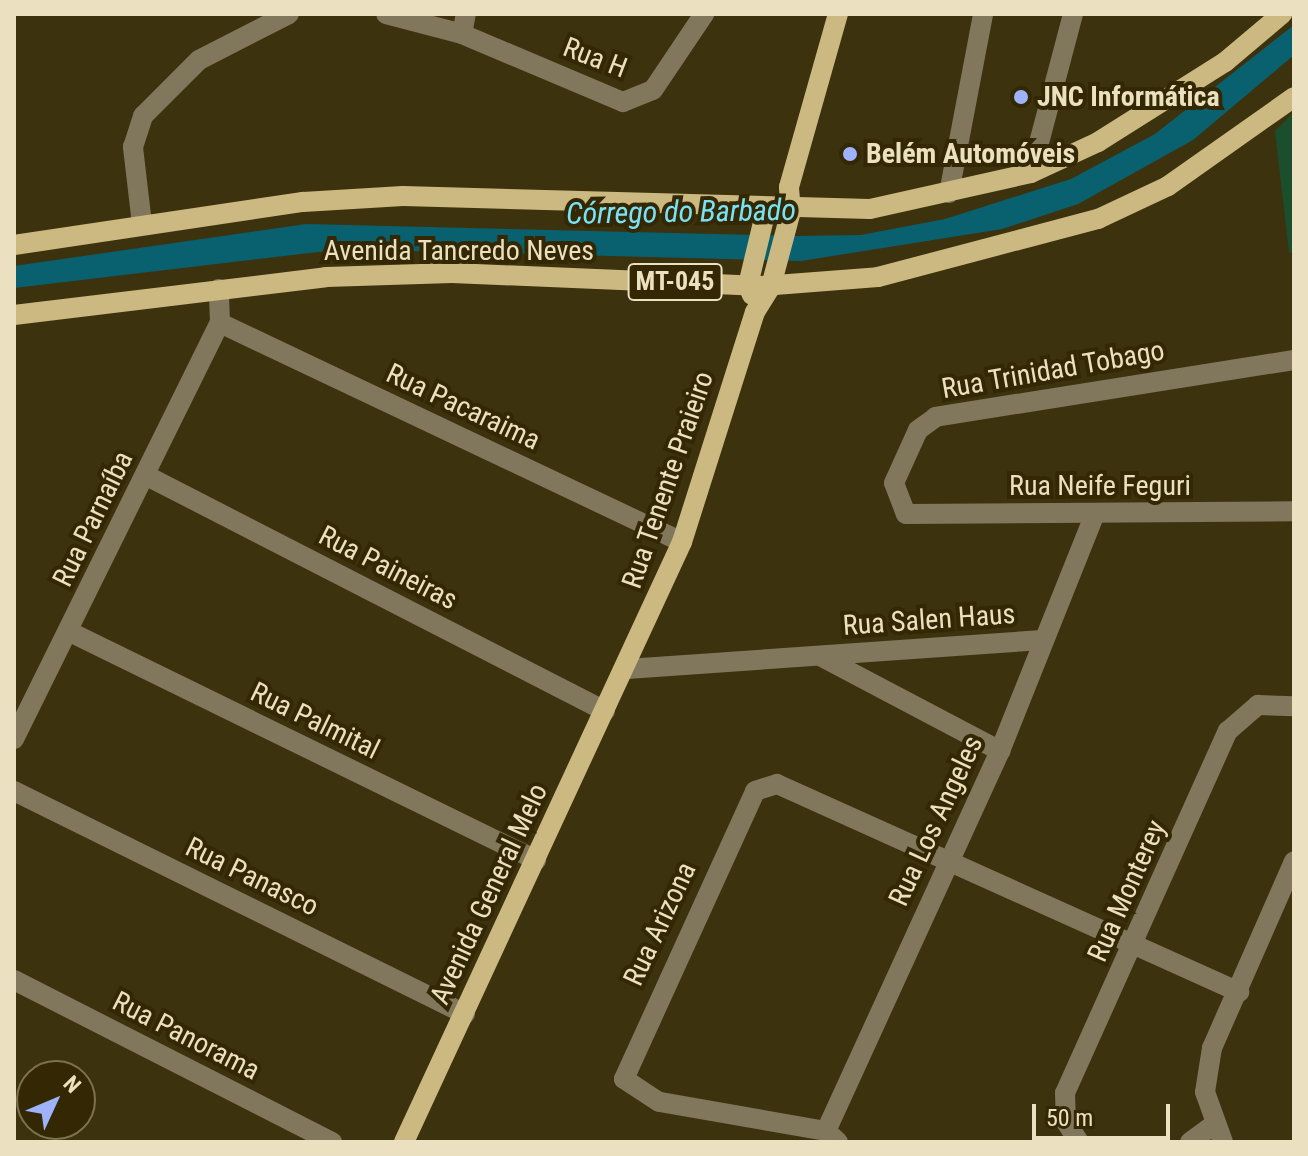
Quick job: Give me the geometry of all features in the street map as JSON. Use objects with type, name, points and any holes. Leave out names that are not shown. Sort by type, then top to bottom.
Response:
[{"type":"main road","points":[[789,219],[789,187],[838,14]]},
{"type":"main road","name":"Avenida Tancredo Neves","points":[[14,245],[142,224],[403,196],[789,219],[870,209],[1031,173],[1159,107],[1282,14]]},
{"type":"main road","name":"Avenida Tancredo Neves","points":[[14,315],[219,289],[452,273],[750,279],[878,277],[1098,219],[1168,186],[1294,97]]},
{"type":"main road","points":[[757,306],[750,279],[765,216],[789,187]]},
{"type":"main road","name":"Rua Tenente Praieiro","points":[[627,669],[682,542],[757,306],[773,279],[789,219]]},
{"type":"main road","name":"Avenida General Melo","points":[[404,1142],[627,669]]},
{"type":"street","points":[[142,224],[133,147],[143,116],[199,60],[289,14]]},
{"type":"street","name":"Rua H","points":[[386,14],[464,24],[623,102],[653,90],[704,14]]},
{"type":"street","points":[[949,193],[983,14]]},
{"type":"street","points":[[1031,173],[1073,14]]},
{"type":"street","points":[[219,289],[220,323]]},
{"type":"street","name":"Rua Parnaíba","points":[[14,739],[70,632],[220,323]]},
{"type":"street","name":"Rua Pacaraima","points":[[220,323],[682,542]]},
{"type":"street","name":"Rua Trinidad Tobago","points":[[906,514],[894,483],[918,430],[936,417],[1294,360]]},
{"type":"street","name":"Rua Paineiras","points":[[145,475],[605,711]]},
{"type":"street","name":"Rua Neife Feguri","points":[[906,514],[1094,516],[1294,511]]},
{"type":"street","name":"Rua Los Angeles","points":[[832,1136],[947,860],[1000,751],[1094,516]]},
{"type":"street","name":"Rua Palmital","points":[[70,632],[536,860]]},
{"type":"street","name":"Rua Salen Haus","points":[[627,669],[1042,640]]},
{"type":"street","name":"Rua Salen Haus","points":[[820,656],[1000,751]]},
{"type":"street","points":[[14,699],[23,720]]},
{"type":"street","name":"Rua Monterey","points":[[1079,1142],[1066,1122],[1065,1093],[1228,731],[1258,705],[1294,706]]},
{"type":"street","name":"Rua Arizona","points":[[832,1136],[659,1102],[624,1079],[628,1058],[755,791],[777,784],[947,860]]},
{"type":"street","name":"Rua Panasco","points":[[14,791],[465,1014]]},
{"type":"street","points":[[947,860],[1239,992]]},
{"type":"street","points":[[1190,1142],[1218,1134],[1205,1092],[1212,1048],[1294,861]]},
{"type":"street","name":"Rua Panorama","points":[[14,980],[332,1142]]},
{"type":"green space","points":[[1294,112],[1294,252],[1289,253],[1275,131]]},
{"type":"water","points":[[1294,25],[1294,55],[1193,140],[1078,204],[1002,229],[801,261],[343,249],[14,288],[14,266],[306,224],[796,236],[861,235],[945,219],[1071,179],[1155,134]]},
{"type":"place","name":"JNC Informática","points":[[1021,97]]},
{"type":"place","name":"Belém Automóveis","points":[[850,154]]},
{"type":"water label","name":"Córrego do Barbado","points":[[681,212]]}]
